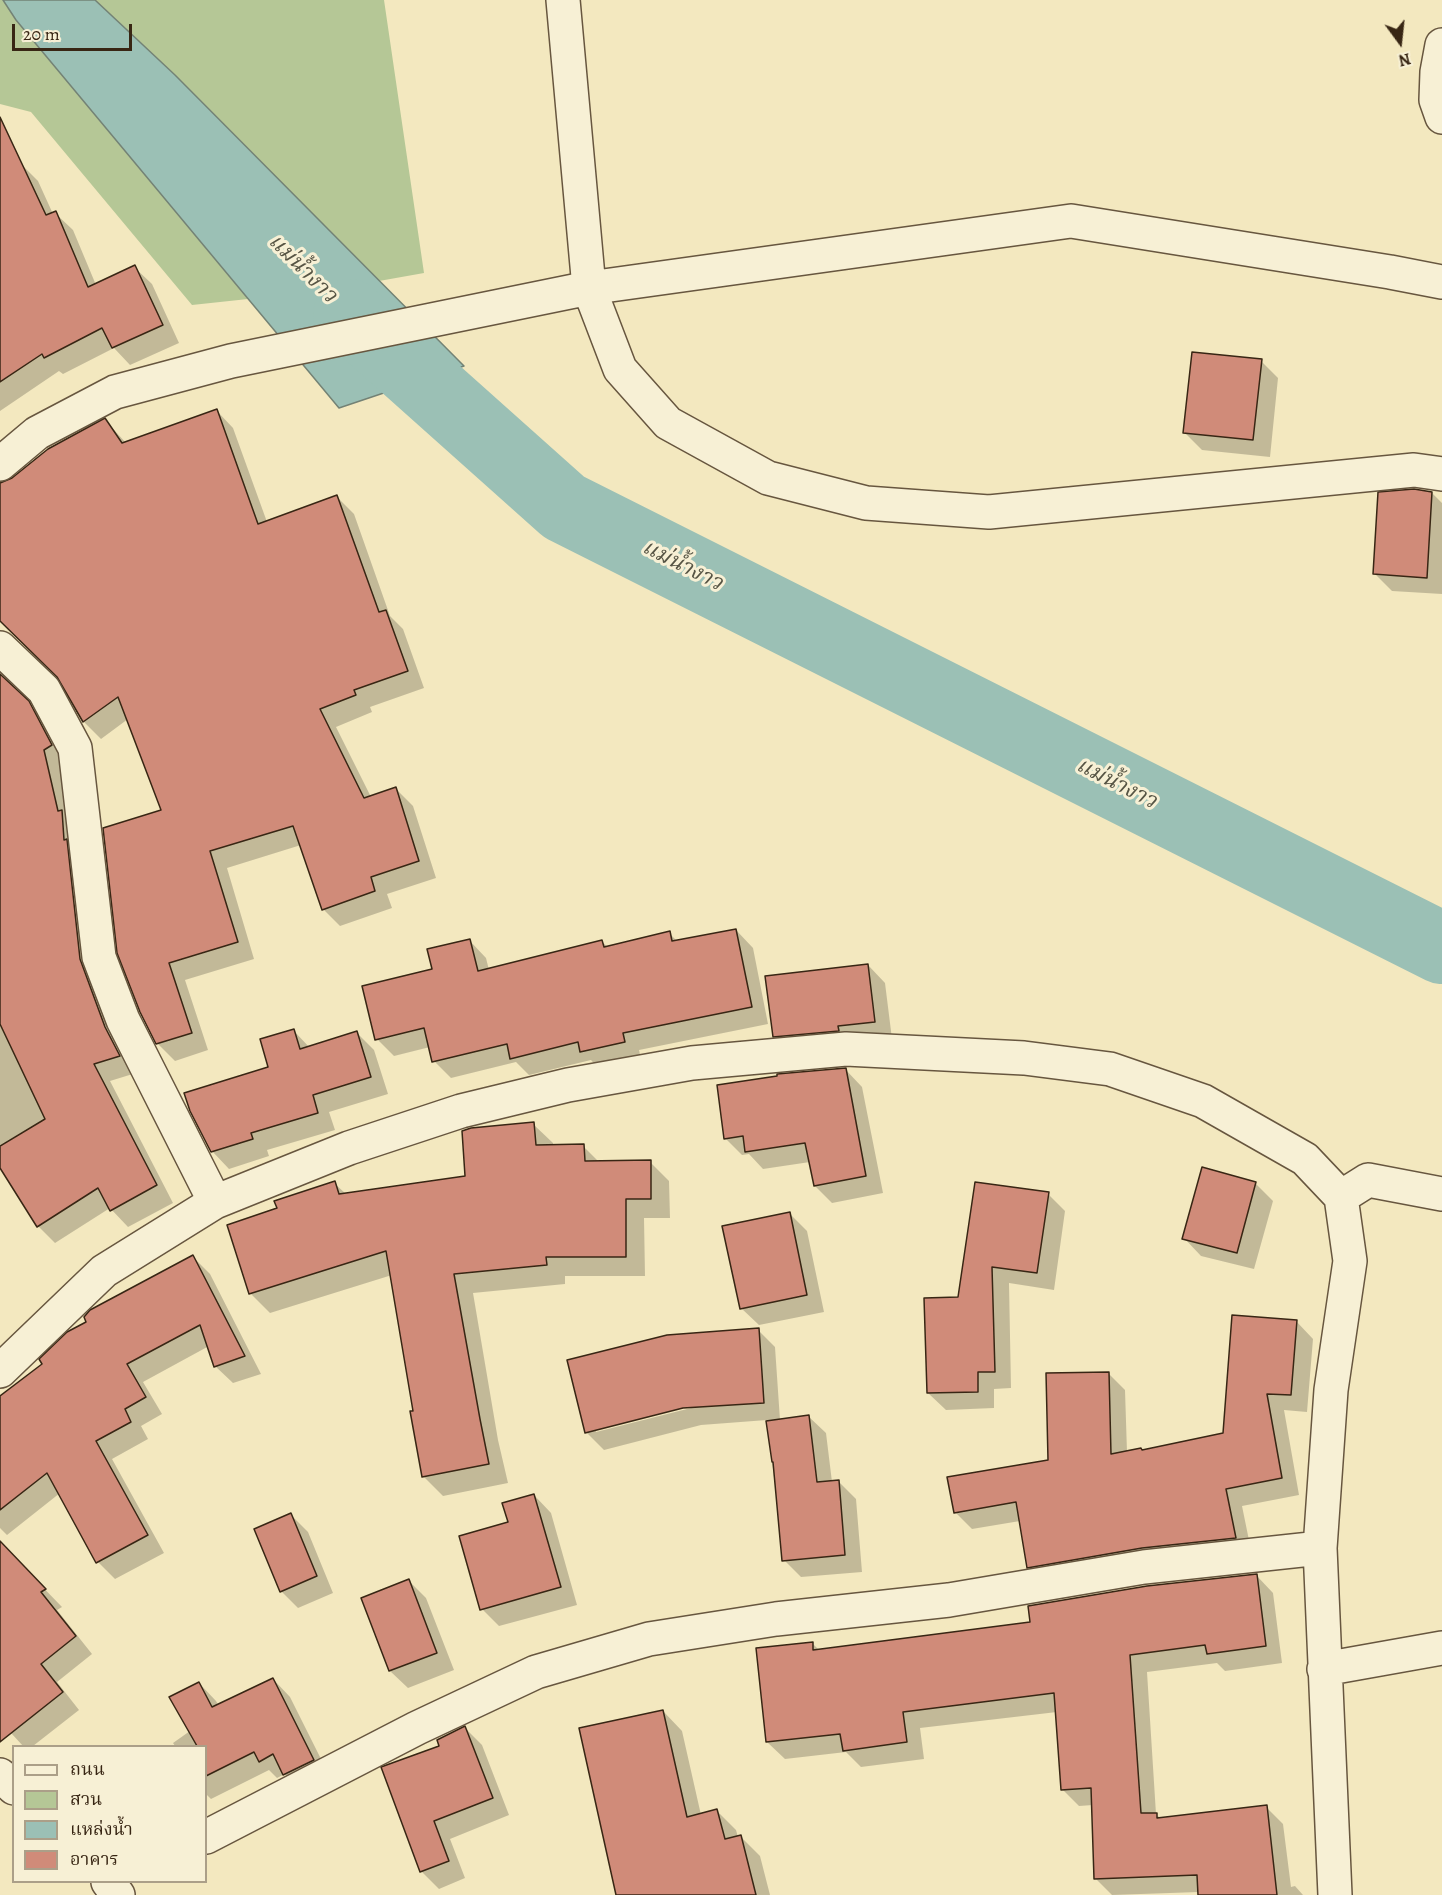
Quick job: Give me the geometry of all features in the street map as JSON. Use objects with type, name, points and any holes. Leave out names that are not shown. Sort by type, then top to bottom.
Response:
[{"type":"street","points":[[563,0],[589,288],[620,369],[668,423],[768,478],[866,503],[989,512],[1414,470],[1442,474]]},
{"type":"street","points":[[1442,45],[1437,72],[1436,100],[1442,117]]},
{"type":"street","points":[[0,464],[37,433],[115,392],[231,361],[589,288],[1071,221],[1442,282]]},
{"type":"street","points":[[0,648],[44,690],[75,748],[99,957],[123,1020],[215,1202]]},
{"type":"street","points":[[0,1371],[104,1271],[215,1202],[350,1148],[471,1108],[568,1085],[692,1063],[846,1048],[1024,1058],[1110,1069],[1203,1101],[1305,1159],[1341,1197],[1350,1261],[1330,1390],[1320,1548],[1335,1895]]},
{"type":"street","points":[[1341,1197],[1368,1180],[1442,1194]]},
{"type":"street","points":[[207,1836],[417,1728],[536,1672],[650,1639],[776,1619],[949,1600],[1144,1567],[1320,1548]]},
{"type":"street","points":[[1324,1669],[1442,1648]]},
{"type":"street","points":[[0,1775],[12,1786]]},
{"type":"green space","points":[[0,0],[3,0],[16,20],[248,299],[192,305],[31,112],[0,104]]},
{"type":"green space","points":[[95,0],[384,0],[424,273],[379,281],[175,75]]},
{"type":"water","points":[[3,0],[95,0],[175,75],[464,366],[339,408],[16,20]]},
{"type":"building","points":[[0,117],[46,215],[56,211],[88,287],[135,265],[163,325],[112,348],[102,328],[44,358],[42,354],[0,382]]},
{"type":"building","points":[[1192,352],[1262,359],[1253,440],[1183,433]]},
{"type":"building","points":[[217,409],[258,524],[337,495],[379,612],[386,610],[408,671],[354,690],[356,695],[320,709],[364,798],[396,787],[419,861],[371,877],[375,891],[322,910],[293,826],[210,851],[238,942],[169,963],[192,1033],[156,1044],[140,1012],[117,953],[103,828],[161,810],[118,697],[83,722],[57,677],[0,621],[0,483],[12,478],[48,449],[105,418],[122,443]]},
{"type":"building","points":[[1414,489],[1432,492],[1427,578],[1373,574],[1378,492]]},
{"type":"building","points":[[0,674],[29,701],[52,745],[44,750],[58,811],[62,810],[64,840],[67,839],[80,959],[105,1027],[120,1056],[94,1064],[157,1185],[110,1211],[98,1188],[37,1227],[0,1168],[0,1146],[45,1119],[0,1024]]},
{"type":"building","points":[[736,929],[752,1007],[623,1033],[625,1042],[580,1052],[578,1042],[510,1059],[507,1044],[432,1062],[424,1028],[375,1040],[362,986],[432,969],[427,949],[470,939],[478,971],[602,940],[604,947],[670,931],[672,941]]},
{"type":"building","points":[[868,964],[875,1022],[838,1026],[839,1031],[773,1037],[765,976]]},
{"type":"building","points":[[294,1029],[300,1049],[357,1031],[371,1077],[313,1095],[318,1113],[251,1133],[253,1139],[211,1152],[190,1111],[184,1093],[268,1067],[260,1039]]},
{"type":"building","points":[[846,1068],[866,1176],[814,1186],[805,1143],[745,1152],[743,1136],[724,1139],[717,1085],[777,1076],[777,1074]]},
{"type":"building","points":[[534,1122],[536,1145],[584,1144],[585,1161],[651,1160],[651,1199],[626,1199],[626,1257],[546,1257],[547,1265],[454,1274],[489,1464],[422,1477],[386,1251],[249,1294],[227,1225],[277,1208],[274,1201],[335,1181],[339,1194],[465,1176],[462,1131],[471,1128]]},
{"type":"building","points":[[1202,1167],[1256,1182],[1237,1253],[1182,1239]]},
{"type":"building","points":[[975,1182],[1049,1192],[1037,1273],[992,1267],[995,1372],[978,1372],[978,1392],[927,1393],[924,1298],[958,1297]]},
{"type":"building","points":[[790,1212],[807,1295],[740,1309],[722,1226]]},
{"type":"building","points":[[193,1255],[245,1356],[214,1367],[200,1325],[127,1364],[146,1397],[125,1409],[131,1422],[96,1441],[148,1535],[96,1563],[47,1473],[0,1510],[0,1396],[42,1364],[39,1359],[67,1332],[86,1322],[84,1317],[90,1310]]},
{"type":"building","points":[[1232,1315],[1297,1320],[1291,1395],[1267,1394],[1282,1478],[1226,1489],[1236,1538],[1142,1548],[1027,1568],[1016,1502],[954,1513],[947,1477],[1048,1460],[1046,1373],[1109,1372],[1111,1454],[1223,1433]]},
{"type":"building","points":[[759,1328],[764,1403],[683,1408],[585,1433],[567,1360],[667,1335]]},
{"type":"building","points":[[809,1415],[817,1482],[839,1480],[845,1555],[782,1561],[773,1462],[766,1421]]},
{"type":"building","points":[[534,1494],[561,1587],[480,1610],[459,1536],[508,1522],[502,1503]]},
{"type":"building","points":[[291,1513],[317,1576],[280,1592],[254,1529]]},
{"type":"building","points":[[0,1541],[46,1589],[41,1592],[76,1636],[41,1664],[63,1692],[0,1742]]},
{"type":"building","points":[[1257,1574],[1266,1646],[1207,1654],[1205,1645],[1130,1655],[1141,1813],[1157,1813],[1157,1818],[1267,1805],[1277,1895],[1198,1895],[1197,1875],[1094,1879],[1091,1788],[1061,1790],[1054,1693],[903,1712],[907,1742],[843,1751],[840,1734],[766,1742],[756,1648],[813,1642],[813,1650],[1030,1622],[1028,1606],[1147,1586]]},
{"type":"building","points":[[409,1579],[437,1653],[389,1671],[361,1598]]},
{"type":"building","points":[[273,1678],[314,1760],[283,1775],[273,1754],[259,1762],[254,1752],[207,1776],[207,1745],[196,1745],[169,1697],[199,1682],[212,1707]]},
{"type":"building","points":[[663,1710],[687,1817],[717,1809],[725,1839],[741,1835],[756,1895],[616,1895],[579,1728]]},
{"type":"building","points":[[465,1726],[493,1798],[434,1821],[449,1861],[420,1872],[381,1767],[439,1746],[437,1740]]},
{"type":"waterway","name":"แม่น้ำงาว","points":[[349,315],[564,507],[1442,948]]}]
